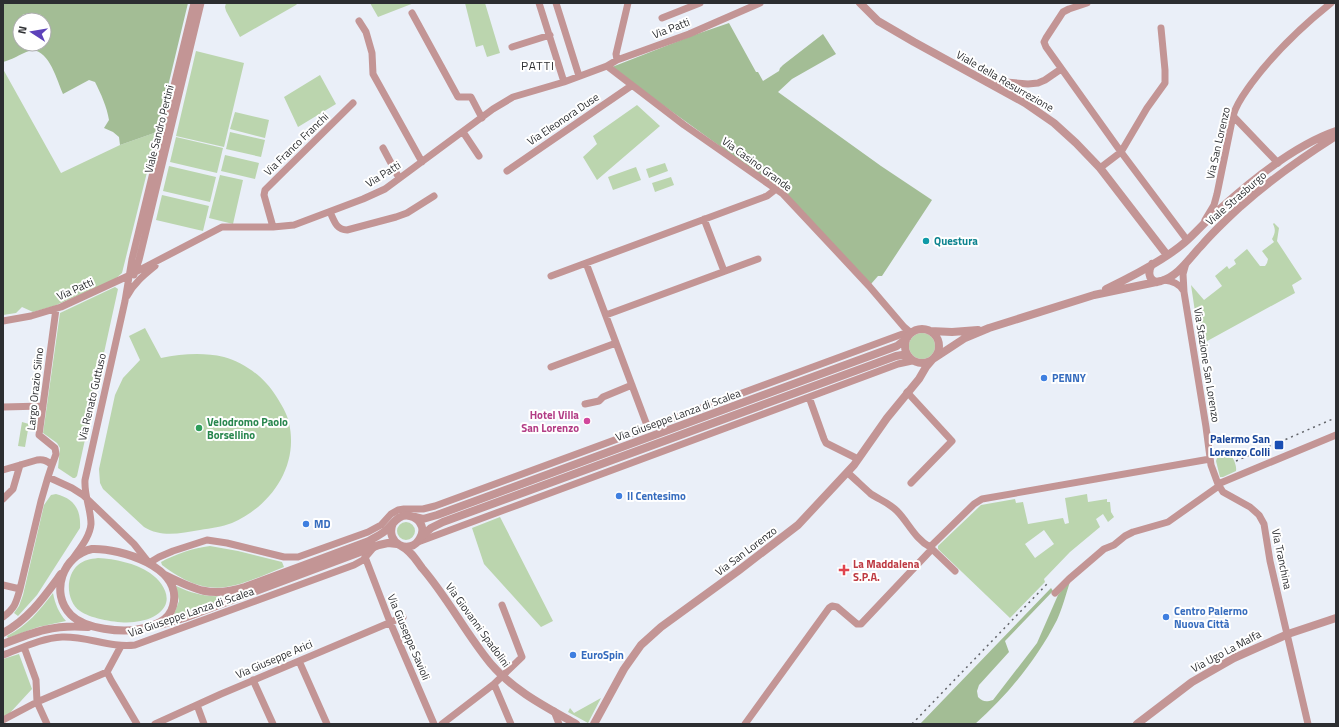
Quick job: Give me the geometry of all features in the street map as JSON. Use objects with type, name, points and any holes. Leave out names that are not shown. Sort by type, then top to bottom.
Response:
[{"type":"street","name":"Viale Sandro Pertini","points":[[135,260],[194,3]]},
{"type":"street","name":"Viale Sandro Pertini","points":[[135,260],[202,3]]},
{"type":"street","points":[[539,3],[564,82]]},
{"type":"street","points":[[556,3],[579,76]]},
{"type":"street","points":[[617,60],[616,54],[628,3]]},
{"type":"street","points":[[662,18],[700,3]]},
{"type":"street","name":"Via Patti","points":[[3,321],[56,309],[131,275],[222,227],[274,227],[294,225],[363,199],[385,189],[513,97],[564,82],[607,66],[617,60],[689,34],[760,3]]},
{"type":"street","name":"Viale della Resurrezione","points":[[860,3],[878,21],[1025,103],[1054,123],[1100,168],[1167,255]]},
{"type":"street","points":[[1087,3],[1063,12],[1044,42],[1046,47],[1121,152],[1187,240]]},
{"type":"street","name":"Via San Lorenzo","points":[[1202,225],[1214,205],[1218,194],[1233,116],[1237,105],[1274,55],[1304,26],[1331,3]]},
{"type":"street","points":[[412,12],[458,97],[471,97],[482,118]]},
{"type":"street","points":[[359,21],[366,32],[372,53],[373,74],[422,162]]},
{"type":"street","points":[[1100,168],[1121,152],[1164,83],[1165,70],[1161,28]]},
{"type":"street","points":[[512,47],[550,35]]},
{"type":"street","name":"Via Casino Grande","points":[[607,66],[631,86],[684,125],[783,194],[869,286],[909,334]]},
{"type":"street","points":[[987,82],[1038,83],[1061,69]]},
{"type":"street","name":"Via Eleonora Duse","points":[[507,171],[631,86]]},
{"type":"street","name":"Via Franco Franchi","points":[[274,227],[264,195],[265,190],[353,103]]},
{"type":"street","points":[[1233,116],[1278,163]]},
{"type":"street","name":"Viale Strasburgo","points":[[1094,295],[1167,255],[1187,240],[1242,190],[1278,163],[1311,142],[1336,131]]},
{"type":"street","points":[[463,132],[480,156]]},
{"type":"street","name":"Viale Strasburgo","points":[[1160,281],[1173,275],[1211,235],[1242,206],[1297,162],[1336,136]]},
{"type":"street","points":[[383,148],[399,178]]},
{"type":"street","points":[[1292,154],[1298,156],[1297,162]]},
{"type":"street","points":[[551,276],[766,196],[776,189]]},
{"type":"street","points":[[330,212],[338,228],[341,230],[347,230],[407,213],[434,196]]},
{"type":"street","points":[[704,219],[724,271]]},
{"type":"street","points":[[125,301],[133,286],[144,275],[192,243]]},
{"type":"street","points":[[606,315],[758,259]]},
{"type":"street","name":"Via Renato Guttuso","points":[[72,558],[86,540],[90,528],[90,515],[85,488],[87,472],[135,260]]},
{"type":"street","name":"Via Stazione San Lorenzo","points":[[1187,261],[1183,274],[1184,292],[1210,459],[1217,487]]},
{"type":"street","points":[[586,263],[648,428]]},
{"type":"street","points":[[1152,264],[1149,268],[1152,280],[1173,281],[1178,284],[1184,292]]},
{"type":"street","points":[[1094,295],[1160,281]]},
{"type":"street","name":"Via San Lorenzo","points":[[594,724],[624,669],[641,645],[671,619],[743,568],[798,526],[848,473],[887,418],[919,379],[932,360],[965,338],[989,328],[1094,295]]},
{"type":"street","name":"Largo Orazio Siino","points":[[52,465],[56,454],[55,448],[39,435],[56,309]]},
{"type":"street","name":"Via San Lorenzo","points":[[928,330],[952,332],[989,328]]},
{"type":"street","points":[[918,329],[928,330],[934,334],[939,342],[938,351],[932,360],[926,363],[920,364],[910,360],[905,348],[905,342],[909,334],[918,329]]},
{"type":"street","name":"Via Giuseppe Lanza di Scalea","points":[[149,563],[173,551],[207,540],[228,543],[287,558],[298,557],[373,529],[398,510],[420,510],[431,508],[909,334]]},
{"type":"street","name":"Via Giuseppe Lanza di Scalea","points":[[415,518],[431,518],[896,346],[909,334]]},
{"type":"street","points":[[551,367],[616,344]]},
{"type":"street","name":"Via Giuseppe Lanza di Scalea","points":[[418,540],[427,530],[438,524],[896,356],[904,356],[910,360]]},
{"type":"street","name":"Via San Lorenzo","points":[[908,392],[916,376],[915,367],[910,360]]},
{"type":"street","name":"Via Giuseppe Lanza di Scalea","points":[[418,540],[910,360]]},
{"type":"street","points":[[585,404],[599,400],[632,385]]},
{"type":"street","points":[[908,392],[952,441],[911,483]]},
{"type":"street","points":[[809,397],[826,442],[858,460]]},
{"type":"street","points":[[3,407],[43,406]]},
{"type":"street","points":[[1055,593],[1104,549],[1114,545],[1125,536],[1133,532],[1168,522],[1217,487],[1336,435]]},
{"type":"street","points":[[745,724],[829,608],[832,606],[838,607],[857,624],[861,624],[974,504],[986,497],[1210,459]]},
{"type":"street","points":[[3,470],[37,460],[47,461],[52,465],[33,534],[20,590],[12,610],[3,617]]},
{"type":"street","points":[[3,499],[13,489],[20,465]]},
{"type":"street","points":[[72,488],[78,488],[81,485],[87,472]]},
{"type":"street","points":[[848,473],[865,489],[888,503],[898,512],[924,544],[931,548],[955,571]]},
{"type":"street","points":[[3,644],[35,632],[55,627],[72,626],[125,631],[142,629],[162,621],[171,612],[174,602],[174,592],[165,576],[149,563],[134,544],[86,498],[72,488],[48,477]]},
{"type":"street","name":"Via Tranchina","points":[[1217,487],[1250,507],[1261,519],[1266,530],[1270,561],[1308,724]]},
{"type":"street","name":"Via Giuseppe Lanza di Scalea","points":[[454,509],[463,504],[483,488]]},
{"type":"street","name":"Via Giuseppe Lanza di Scalea","points":[[488,515],[512,497]]},
{"type":"street","points":[[407,515],[419,521],[422,527],[418,540],[410,546],[399,545],[391,536],[393,523],[397,518],[407,515]]},
{"type":"street","name":"Via Giuseppe Lanza di Scalea","points":[[165,576],[196,590],[213,593],[226,592],[245,587],[376,538],[393,523]]},
{"type":"street","name":"Via Giovanni Spadolini","points":[[418,540],[417,553],[428,574]]},
{"type":"street","name":"Via Giuseppe Lanza di Scalea","points":[[142,629],[184,618],[376,546],[386,543],[399,545]]},
{"type":"street","name":"Via Giovanni Spadolini","points":[[399,545],[411,553],[428,574],[485,656],[502,676],[520,691],[576,724]]},
{"type":"street","name":"Via Giuseppe Lanza di Scalea","points":[[3,655],[47,639],[62,637],[80,638],[121,646],[142,643],[359,563],[376,546]]},
{"type":"street","points":[[3,633],[16,625],[34,610],[72,558],[82,552],[92,549],[99,549],[120,552],[149,563]]},
{"type":"street","points":[[318,550],[321,559]]},
{"type":"street","name":"Via Giuseppe Savioli","points":[[365,557],[390,622],[434,724]]},
{"type":"street","points":[[63,571],[60,582],[60,590],[68,611],[71,615],[81,621],[105,629]]},
{"type":"street","points":[[3,585],[20,590]]},
{"type":"street","points":[[442,724],[450,721],[494,684],[522,657],[502,605]]},
{"type":"street","name":"Via Giuseppe Arici","points":[[155,724],[299,660],[403,617]]},
{"type":"street","name":"Via Ugo La Malfa","points":[[1137,724],[1192,682],[1234,658],[1288,634],[1336,618]]},
{"type":"street","points":[[3,720],[37,702],[108,672],[121,646]]},
{"type":"street","points":[[24,647],[36,680],[37,702],[47,724]]},
{"type":"street","points":[[299,660],[327,724]]},
{"type":"street","points":[[108,672],[111,680],[137,724]]},
{"type":"street","points":[[253,680],[273,724]]},
{"type":"street","points":[[494,684],[511,724]]},
{"type":"street","points":[[196,705],[204,724]]},
{"type":"street","points":[[554,711],[559,724]]},
{"type":"green space","points":[[3,3],[188,3],[157,132],[120,145],[119,137],[113,132],[104,128],[109,120],[104,101],[95,82],[89,80],[63,94],[51,65],[47,59],[38,52],[52,52],[52,12],[12,12],[12,52],[27,52],[3,62]]},
{"type":"green space","points":[[226,3],[298,3],[240,37],[226,11]]},
{"type":"green space","points":[[370,3],[414,3],[378,17]]},
{"type":"green space","points":[[465,3],[485,3],[500,53],[487,57],[483,45],[476,47]]},
{"type":"green space","points":[[729,23],[756,72],[758,72],[763,81],[779,71],[783,65],[823,34],[836,54],[792,79],[778,92],[881,166],[932,200],[882,276],[878,276],[871,284],[806,215],[721,147],[612,67]]},
{"type":"green space","points":[[196,51],[244,63],[224,147],[176,136]]},
{"type":"green space","points":[[3,69],[61,173],[120,145],[157,132],[122,273],[114,280],[54,306],[33,312],[22,307],[16,313],[3,315]]},
{"type":"green space","points":[[320,75],[336,104],[298,127],[284,97]]},
{"type":"green space","points":[[637,105],[660,126],[597,180],[583,157],[597,144],[593,136]]},
{"type":"green space","points":[[235,112],[269,120],[265,138],[230,129]]},
{"type":"green space","points":[[230,132],[265,140],[261,157],[226,149]]},
{"type":"green space","points":[[176,137],[223,148],[217,173],[170,162]]},
{"type":"green space","points":[[225,155],[259,163],[255,179],[221,171]]},
{"type":"green space","points":[[665,163],[668,171],[649,178],[646,169]]},
{"type":"green space","points":[[169,166],[216,177],[210,202],[163,191]]},
{"type":"green space","points":[[636,167],[641,180],[613,190],[608,177]]},
{"type":"green space","points":[[220,175],[243,180],[233,224],[209,218]]},
{"type":"green space","points":[[671,177],[674,185],[655,192],[652,183]]},
{"type":"green space","points":[[162,195],[209,206],[203,231],[156,220]]},
{"type":"green space","points":[[1274,223],[1279,228],[1277,241],[1302,279],[1292,285],[1295,293],[1200,345],[1191,285],[1204,300],[1222,286],[1215,276],[1227,266],[1229,269],[1236,264],[1234,260],[1247,249],[1260,266],[1265,266],[1268,259],[1262,251],[1274,242],[1272,239],[1275,232]]},
{"type":"green space","points":[[115,287],[118,289],[77,476],[73,478],[58,468],[60,448],[57,443],[43,433],[60,313]]},
{"type":"green space","name":"Velodromo Paolo Borsellino","points":[[145,328],[161,358],[208,354],[232,359],[260,377],[271,389],[282,405],[288,419],[291,439],[290,454],[286,469],[279,483],[259,506],[246,516],[232,523],[224,526],[172,534],[158,533],[144,527],[103,489],[100,483],[99,469],[115,395],[123,378],[140,360],[129,336]]},
{"type":"green space","points":[[922,333],[931,337],[935,346],[931,355],[922,359],[913,355],[909,346],[913,337]]},
{"type":"green space","points":[[22,422],[29,424],[25,447],[18,446]]},
{"type":"green space","points":[[1229,453],[1233,459],[1236,466],[1236,471],[1220,477],[1216,461],[1217,458]]},
{"type":"green space","points":[[56,494],[68,499],[76,506],[80,528],[37,595],[18,616],[14,613],[19,606],[23,595],[44,505],[51,495]]},
{"type":"green space","points":[[1087,494],[1088,502],[1107,499],[1107,502],[1110,502],[1111,512],[1114,517],[1108,522],[1103,514],[1096,519],[1100,527],[1070,552],[1044,579],[1045,582],[1010,618],[938,549],[938,546],[981,505],[1015,499],[1016,503],[1023,502],[1028,524],[1063,518],[1065,524],[1069,523],[1065,498]],"holes":[[[1044,530],[1054,544],[1035,558],[1025,544]]]},
{"type":"green space","points":[[500,517],[553,621],[541,627],[484,564],[472,528]]},
{"type":"green space","points":[[406,522],[412,525],[415,531],[412,537],[406,540],[400,537],[397,531],[400,525]]},
{"type":"green space","points":[[210,546],[282,562],[284,567],[236,585],[209,587],[195,584],[179,577],[162,565],[161,562],[179,554],[197,548]]},
{"type":"green space","points":[[98,558],[125,562],[150,573],[163,586],[167,597],[164,608],[150,618],[128,622],[114,622],[98,619],[80,611],[75,607],[70,595],[69,582],[71,575],[80,563]]},
{"type":"green space","points":[[1071,579],[1057,620],[1040,649],[1021,676],[987,713],[975,724],[920,724],[1051,588],[1053,591],[1005,641],[1009,652],[979,685],[977,691],[978,697],[985,701],[993,700],[1037,643],[1058,595]]},
{"type":"green space","points":[[176,586],[190,592],[203,595],[232,595],[233,597],[174,618],[173,617],[179,601]]},
{"type":"green space","points":[[53,593],[61,615],[66,621],[38,627],[8,638],[7,636],[33,617]]},
{"type":"green space","points":[[19,654],[32,689],[8,715],[3,716],[3,659]]},
{"type":"green space","points":[[601,698],[588,723],[568,712],[570,708],[574,713]]},
{"type":"railway","points":[[1236,461],[1335,418]]},
{"type":"railway","points":[[912,724],[1047,584]]},
{"type":"place","name":"Questura","points":[[926,241]]},
{"type":"place","name":"PENNY","points":[[1044,378]]},
{"type":"place","name":"Hotel Villa San Lorenzo","points":[[587,421]]},
{"type":"place","name":"Velodromo Paolo Borsellino","points":[[199,428]]},
{"type":"place","name":"Palermo San Lorenzo Colli","points":[[1279,445]]},
{"type":"place","name":"Il Centesimo","points":[[619,496]]},
{"type":"place","name":"MD","points":[[306,524]]},
{"type":"place","name":"La Maddalena S.P.A.","points":[[844,570]]},
{"type":"place","name":"Centro Palermo Nuova Città","points":[[1166,617]]},
{"type":"place","name":"EuroSpin","points":[[573,655]]},
{"type":"district","name":"PATTI","points":[[538,66]]}]
